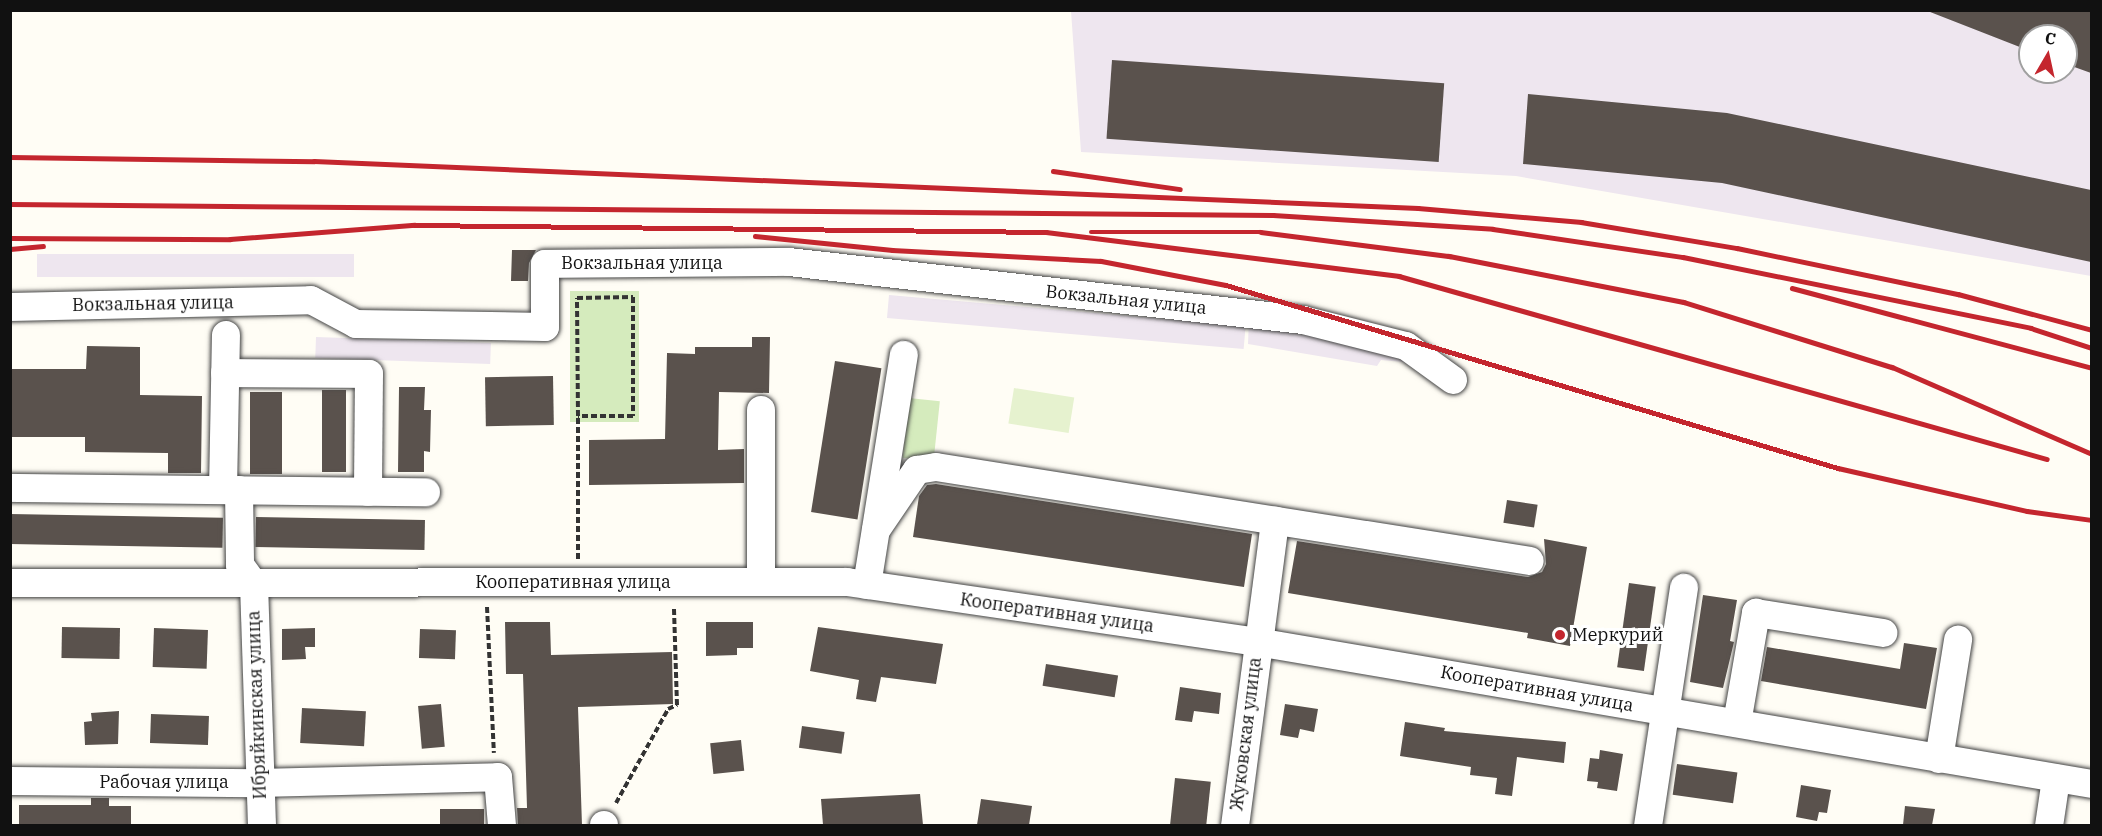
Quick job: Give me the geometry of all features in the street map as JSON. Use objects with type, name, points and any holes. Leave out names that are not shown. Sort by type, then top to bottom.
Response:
[{"type":"street","name":"Вокзальная улица","points":[[10,307],[311,300],[356,324],[545,327],[545,264],[789,262],[1303,320],[1406,346],[1453,380]]},
{"type":"street","points":[[226,335],[225,373],[231,490],[240,565],[254,584]]},
{"type":"street","points":[[867,585],[904,355]]},
{"type":"street","points":[[225,373],[369,374],[368,492]]},
{"type":"street","points":[[761,410],[761,582]]},
{"type":"street","points":[[876,530],[917,470],[925,467],[1530,561]]},
{"type":"street","points":[[10,488],[426,492]]},
{"type":"street","name":"Жуковская улица","points":[[1235,825],[1257,642],[1275,521]]},
{"type":"street","name":"Кооперативная улица","points":[[10,583],[761,582],[867,585],[1257,642],[2091,784]]},
{"type":"street","name":"Ибряйкинская улица","points":[[254,584],[258,783],[262,825]]},
{"type":"street","points":[[1648,825],[1684,588]]},
{"type":"street","points":[[1737,723],[1756,613],[1883,633]]},
{"type":"street","points":[[1939,759],[1958,640]]},
{"type":"street","points":[[498,777],[502,825]]},
{"type":"street","name":"Рабочая улица","points":[[10,781],[258,783],[498,777]]},
{"type":"street","points":[[2049,825],[2056,779]]},
{"type":"path","points":[[578,416],[633,416],[633,297],[577,298],[578,565]]},
{"type":"path","points":[[604,825],[669,710],[677,705],[673,582]]},
{"type":"path","points":[[486,583],[498,777]]},
{"type":"shaded area","points":[[1071,11],[2091,11],[2091,276],[1516,176],[1081,152]]},
{"type":"shaded area","points":[[37,254],[354,254],[354,277],[37,277]]},
{"type":"shaded area","points":[[889,295],[1246,326],[1244,349],[887,318]]},
{"type":"shaded area","points":[[1249,319],[1260,328],[1407,351],[1404,362],[1381,360],[1377,366],[1248,344]]},
{"type":"shaded area","points":[[316,337],[491,343],[490,364],[315,358]]},
{"type":"green space","points":[[570,291],[639,291],[639,422],[570,422]]},
{"type":"green space","points":[[1014,388],[1074,398],[1069,433],[1008,424]]},
{"type":"green space","points":[[909,398],[940,401],[934,461],[903,458]]},
{"type":"building","points":[[1925,10],[2091,10],[2091,73],[2078,68],[2078,24],[2018,24],[2018,46]]},
{"type":"building","points":[[1112,60],[1444,83],[1439,162],[1106,139]]},
{"type":"building","points":[[1528,94],[1727,113],[2091,190],[2091,262],[1722,183],[1523,164]]},
{"type":"building","points":[[512,250],[536,250],[529,263],[528,281],[511,281]]},
{"type":"building","points":[[752,337],[770,337],[769,393],[719,392],[718,450],[744,449],[744,483],[589,485],[589,440],[665,439],[667,353],[695,354],[695,347],[752,347]]},
{"type":"building","points":[[87,346],[140,347],[140,395],[202,396],[201,473],[168,473],[168,453],[85,452],[85,437],[10,437],[10,369],[86,369]]},
{"type":"building","points":[[835,361],[881,368],[857,519],[811,512]]},
{"type":"building","points":[[553,376],[554,425],[486,426],[485,377]]},
{"type":"building","points":[[399,387],[425,387],[424,410],[431,410],[430,452],[424,451],[424,472],[398,472]]},
{"type":"building","points":[[322,390],[346,390],[346,472],[322,472]]},
{"type":"building","points":[[250,392],[282,392],[282,474],[250,474]]},
{"type":"building","points":[[936,484],[1252,534],[1244,587],[913,537],[919,496],[927,485]]},
{"type":"building","points":[[1507,500],[1538,505],[1534,528],[1503,523]]},
{"type":"building","points":[[10,514],[223,518],[222,548],[10,544]]},
{"type":"building","points":[[256,517],[425,520],[424,550],[255,547]]},
{"type":"building","points":[[1544,539],[1587,547],[1570,646],[1527,638],[1528,633],[1288,593],[1297,541],[1528,577],[1542,572],[1546,564]]},
{"type":"building","points":[[1629,583],[1656,587],[1644,671],[1617,667]]},
{"type":"building","points":[[1703,595],[1737,600],[1730,641],[1734,642],[1723,688],[1690,682]]},
{"type":"building","points":[[505,622],[550,622],[551,655],[672,652],[673,704],[578,707],[582,825],[518,825],[517,808],[527,808],[523,674],[506,674]]},
{"type":"building","points":[[706,622],[753,622],[753,648],[737,648],[737,655],[706,656]]},
{"type":"building","points":[[62,627],[120,628],[119,659],[61,658]]},
{"type":"building","points":[[818,627],[943,644],[936,684],[881,677],[876,702],[856,699],[859,680],[810,671]]},
{"type":"building","points":[[154,628],[208,630],[207,669],[153,667]]},
{"type":"building","points":[[315,628],[315,647],[305,647],[306,659],[282,660],[282,629]]},
{"type":"building","points":[[420,629],[456,630],[455,659],[419,658]]},
{"type":"building","points":[[1904,643],[1937,648],[1926,709],[1761,681],[1767,647],[1900,669]]},
{"type":"building","points":[[1046,664],[1118,675],[1115,697],[1043,686]]},
{"type":"building","points":[[1180,687],[1221,693],[1219,714],[1194,711],[1192,722],[1175,720]]},
{"type":"building","points":[[441,704],[445,747],[422,749],[418,706]]},
{"type":"building","points":[[1285,704],[1318,709],[1314,732],[1300,729],[1298,738],[1280,735]]},
{"type":"building","points":[[302,708],[366,711],[364,746],[300,743]]},
{"type":"building","points":[[119,711],[118,744],[85,745],[84,722],[92,721],[91,713]]},
{"type":"building","points":[[151,714],[209,716],[208,745],[150,743]]},
{"type":"building","points":[[1405,722],[1445,728],[1444,731],[1566,742],[1564,763],[1517,757],[1512,796],[1495,794],[1497,778],[1470,775],[1471,767],[1400,756]]},
{"type":"building","points":[[802,726],[845,732],[842,754],[799,748]]},
{"type":"building","points":[[741,740],[744,771],[713,774],[710,743]]},
{"type":"building","points":[[1600,750],[1623,754],[1617,791],[1597,788],[1598,782],[1587,781],[1590,758],[1599,759]]},
{"type":"building","points":[[1677,764],[1737,772],[1733,803],[1673,795]]},
{"type":"building","points":[[1175,778],[1211,782],[1206,826],[1170,825]]},
{"type":"building","points":[[1801,785],[1831,790],[1827,813],[1819,812],[1817,821],[1796,817]]},
{"type":"building","points":[[920,794],[923,825],[823,825],[821,799]]},
{"type":"building","points":[[91,798],[109,798],[109,806],[131,806],[131,825],[19,825],[19,805],[91,805]]},
{"type":"building","points":[[981,799],[1032,806],[1029,825],[977,825]]},
{"type":"building","points":[[1905,806],[1935,809],[1932,825],[1903,825]]},
{"type":"building","points":[[440,809],[484,809],[484,825],[440,825]]},
{"type":"railway","points":[[10,157],[314,161],[1418,208],[1581,222],[1737,248],[1958,294],[2092,330]]},
{"type":"railway","points":[[1053,171],[1180,189]]},
{"type":"railway","points":[[10,204],[1273,215],[1493,229],[1683,257],[2031,328],[2092,348]]},
{"type":"railway","points":[[10,238],[230,239],[414,225],[1046,232],[1399,276],[2047,459]]},
{"type":"railway","points":[[1091,232],[1261,232],[1449,256],[1684,302],[1892,367],[2092,454]]},
{"type":"railway","points":[[755,236],[892,250],[1101,261],[1226,285],[1838,468],[2027,511],[2092,520]]},
{"type":"railway","points":[[10,249],[43,246]]},
{"type":"railway","points":[[1792,288],[2092,368]]},
{"type":"place","name":"Меркурий","points":[[1560,635]]}]
